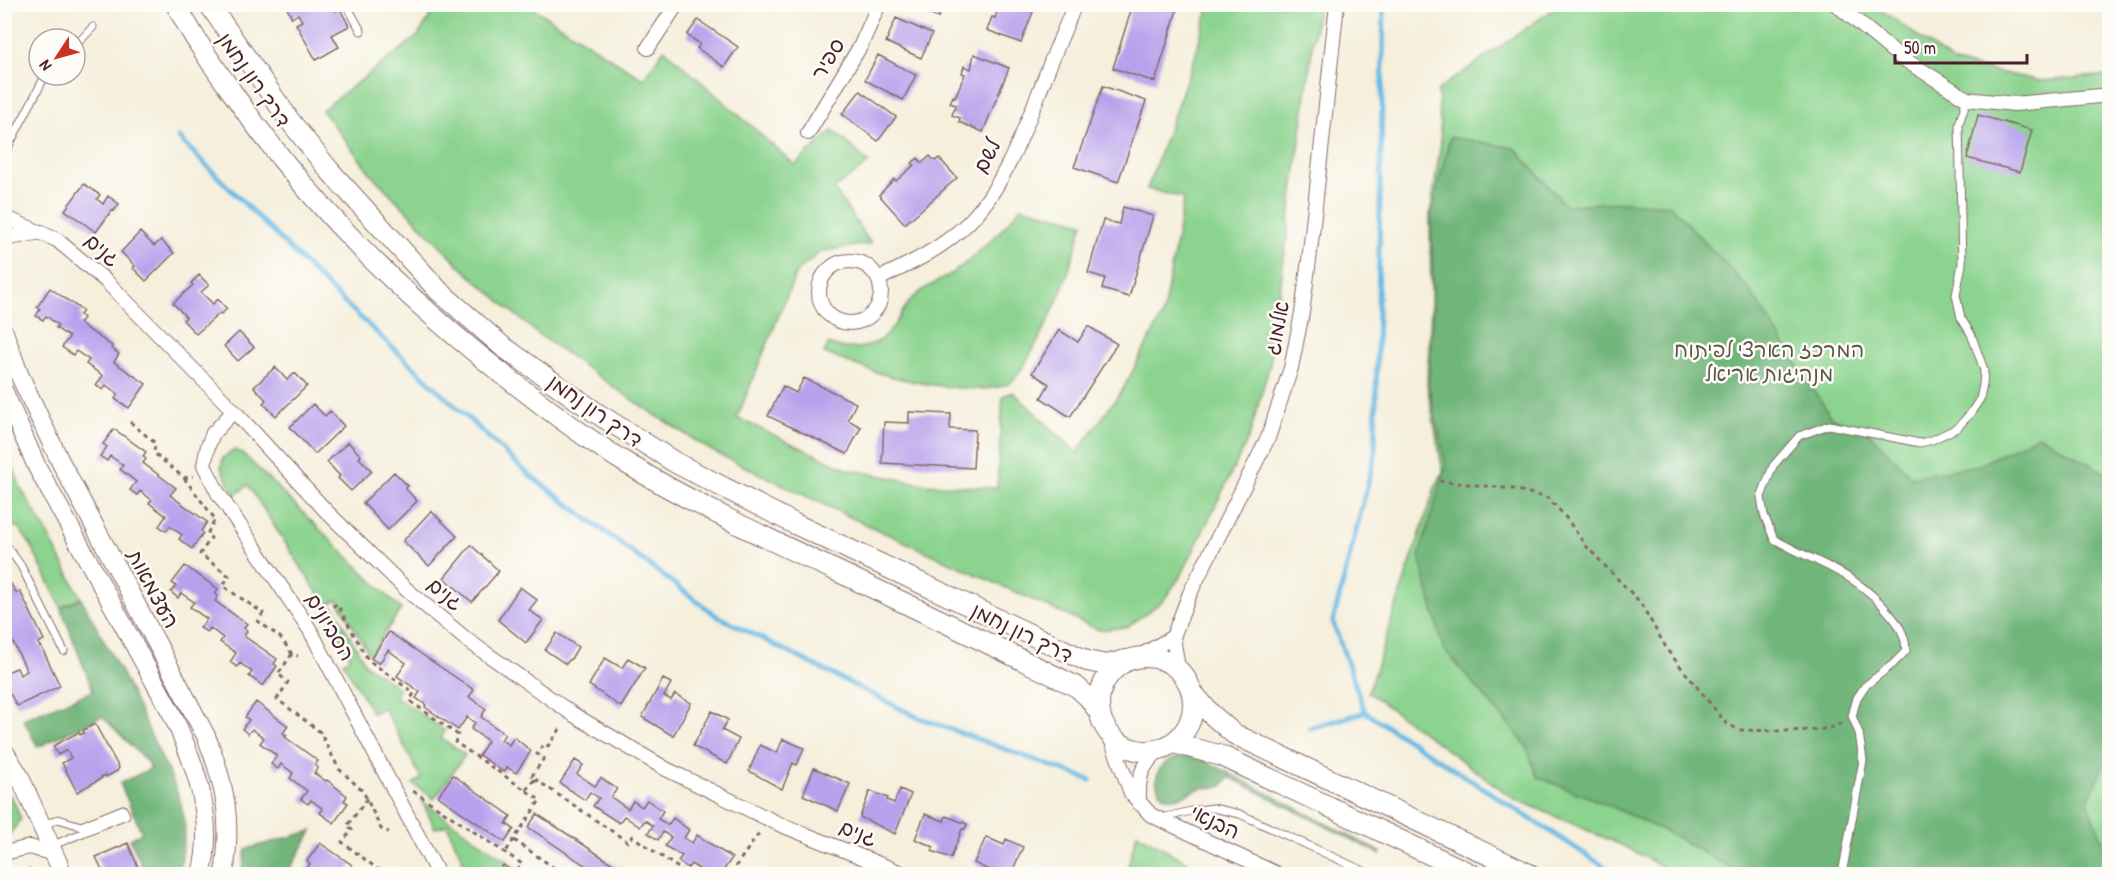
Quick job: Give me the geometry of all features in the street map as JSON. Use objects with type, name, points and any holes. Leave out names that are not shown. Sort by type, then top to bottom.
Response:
[{"type":"main road","name":"דרך רון נחמן","points":[[209,4],[284,112],[329,170],[439,291],[502,346],[637,440],[676,463],[795,524],[1087,661],[1107,665],[1133,658]]},
{"type":"main road","name":"דרך רון נחמן","points":[[176,6],[199,46],[235,97],[306,188],[390,278],[491,366],[581,433],[664,485],[784,546],[967,632],[1077,687],[1099,712]]},
{"type":"main road","points":[[1192,692],[1191,720],[1184,733],[1166,746],[1146,752],[1133,750],[1110,736],[1099,712],[1098,702],[1104,682],[1117,666],[1133,658],[1164,659],[1178,668],[1186,678],[1192,692],[1210,714],[1234,734],[1529,874]]},
{"type":"main road","points":[[1166,746],[1222,756],[1471,874]]},
{"type":"street","points":[[648,48],[677,4]]},
{"type":"street","name":"ספיר","points":[[808,132],[861,45],[879,4]]},
{"type":"street","name":"לשם","points":[[878,279],[912,263],[938,247],[968,223],[992,192],[1028,122],[1075,4]]},
{"type":"street","name":"אלמוג","points":[[1173,637],[1190,593],[1261,454],[1291,368],[1302,313],[1310,252],[1337,4]]},
{"type":"street","points":[[1836,4],[1899,56],[1967,99],[2014,104],[2109,95]]},
{"type":"street","name":"גנים","points":[[4,217],[42,232],[66,247],[106,281],[234,411],[327,512],[407,590],[467,640],[574,715],[666,769],[779,824],[904,874]]},
{"type":"street","points":[[4,239],[42,232]]},
{"type":"street","points":[[850,261],[865,265],[878,279],[881,290],[880,301],[875,311],[863,321],[849,324],[842,322],[830,316],[820,302],[819,288],[823,278],[839,263],[850,261]]},
{"type":"street","name":"העצמאות","points":[[4,332],[19,374],[60,461],[206,736],[218,766],[227,804],[229,839],[224,874]]},
{"type":"street","name":"העצמאות","points":[[4,392],[37,467],[172,714],[188,749],[204,808],[206,842],[201,874]]},
{"type":"street","name":"הסביונים","points":[[234,411],[213,433],[204,465],[218,493],[310,630],[438,874]]},
{"type":"street","points":[[1133,658],[1173,637],[1178,668]]},
{"type":"street","name":"הבנאי","points":[[1110,736],[1131,793],[1151,815],[1277,874]]},
{"type":"street","points":[[1139,803],[1140,772],[1147,761],[1166,746]]},
{"type":"street","points":[[4,751],[19,774],[63,874]]},
{"type":"street","points":[[4,853],[30,847],[52,850]]},
{"type":"lane","points":[[346,4],[362,31]]},
{"type":"lane","points":[[87,33],[93,27]]},
{"type":"lane","points":[[4,155],[39,87]]},
{"type":"lane","points":[[1842,874],[1863,760],[1859,733],[1852,716],[1857,698],[1865,686],[1906,651],[1906,641],[1895,620],[1882,603],[1859,583],[1774,539],[1764,515],[1761,497],[1773,466],[1799,436],[1829,425],[1920,443],[1957,428],[1980,399],[1984,370],[1971,334],[1961,318],[1956,295],[1962,264],[1959,124],[1967,99]]},
{"type":"lane","points":[[4,542],[21,566],[64,651]]},
{"type":"lane","points":[[1160,819],[1213,808],[1240,814],[1370,874]]},
{"type":"lane","points":[[42,826],[58,819],[81,826],[123,809],[126,815],[52,850]]},
{"type":"path","points":[[130,422],[155,443],[154,453],[184,478],[215,519],[207,534],[211,538],[200,554],[229,576],[223,586],[263,613],[258,621],[281,638],[291,654],[298,657]]},
{"type":"path","points":[[184,478],[195,476]]},
{"type":"path","points":[[1438,481],[1514,489],[1548,498],[1564,515],[1586,546],[1640,602],[1668,651],[1726,723],[1739,730],[1818,730],[1834,727],[1852,716]]},
{"type":"path","points":[[325,611],[337,604],[368,660],[414,693],[410,701],[458,735],[455,742],[540,800],[505,853]]},
{"type":"path","points":[[291,654],[278,674],[288,682],[277,699],[320,732],[339,769],[363,791],[381,829],[389,832]]},
{"type":"path","points":[[561,728],[548,746],[544,744],[537,754],[543,758],[532,776],[628,842],[633,836],[687,874]]},
{"type":"path","points":[[526,790],[535,779]]},
{"type":"path","points":[[413,791],[522,864],[515,874]]},
{"type":"path","points":[[367,798],[347,826],[352,830],[342,842],[384,874]]},
{"type":"path","points":[[730,874],[760,832]]},
{"type":"path","points":[[514,840],[563,874]]},
{"type":"path","points":[[18,874],[31,869],[34,874]]},
{"type":"green space","points":[[535,4],[533,8],[643,79],[664,49],[795,165],[833,130],[869,163],[834,189],[871,244],[822,251],[797,271],[737,418],[847,469],[923,484],[997,488],[1003,396],[1013,392],[1077,453],[1123,389],[1163,314],[1184,198],[1147,189],[1195,56],[1209,5],[1318,5],[1270,364],[1249,437],[1182,574],[1163,601],[1127,627],[1099,630],[852,518],[712,451],[638,404],[538,334],[464,270],[371,174],[322,110],[418,36],[437,5]]},
{"type":"green space","name":"המרכז הארצי לפיתוח מנהיגות אריאל","points":[[1561,4],[1874,5],[1955,63],[2041,81],[2109,75],[2109,874],[1676,874],[1626,847],[1513,798],[1368,692],[1435,488],[1443,472],[1427,385],[1431,309],[1430,215],[1441,143],[1438,90]]},
{"type":"green space","name":"המרכז הארצי לפיתוח מנהיגות אריאל","points":[[1450,137],[1515,148],[1565,205],[1623,202],[1670,205],[1749,289],[1831,417],[1869,433],[1912,477],[1979,465],[2039,435],[2109,475],[2109,753],[2088,801],[2109,859],[2109,866],[2091,874],[1741,874],[1674,836],[1608,805],[1537,777],[1526,745],[1443,648],[1419,556],[1446,466],[1428,385],[1433,307],[1431,214]]},
{"type":"green space","points":[[1021,207],[1083,223],[1055,307],[1024,366],[1011,382],[1000,387],[986,389],[931,385],[885,375],[824,353],[828,344],[859,348],[871,345],[883,338],[893,328],[916,295],[973,257]]},
{"type":"green space","points":[[5,443],[21,489],[44,527],[81,598],[61,607],[30,544],[19,528],[5,523]]},
{"type":"green space","points":[[234,450],[242,453],[401,609],[370,655],[337,599],[326,606],[248,485],[235,495],[221,468],[223,458]]},
{"type":"green space","points":[[81,598],[122,674],[181,803],[185,828],[180,874],[146,874],[130,839],[142,833],[120,783],[150,769],[147,762],[102,716],[38,747],[23,719],[93,691],[61,608]]},
{"type":"green space","points":[[335,609],[366,665],[399,688],[395,696],[445,731],[441,738],[465,755],[434,799],[413,784],[421,778],[384,708],[372,713],[343,662],[350,658],[329,613]]},
{"type":"green space","points":[[1193,756],[1381,852],[1380,854],[1229,777],[1221,787],[1198,789],[1174,798],[1161,793],[1156,779],[1163,765],[1173,759]]},
{"type":"green space","points":[[5,792],[12,797],[21,819],[5,840]]},
{"type":"green space","points":[[422,801],[521,871],[518,874],[463,874],[461,871],[466,868],[447,825],[435,828]]},
{"type":"green space","points":[[312,831],[287,874],[242,874],[246,849]]},
{"type":"green space","points":[[1137,833],[1207,874],[1126,874]]},
{"type":"building","points":[[285,4],[332,4],[336,11],[340,9],[349,26],[332,35],[339,47],[316,60],[296,24],[302,21],[298,14],[292,18]]},
{"type":"building","points":[[904,4],[943,4],[938,18]]},
{"type":"building","points":[[1000,4],[1036,4],[1021,43],[987,30]]},
{"type":"building","points":[[1133,4],[1179,4],[1155,82],[1113,68]]},
{"type":"building","points":[[896,18],[932,34],[921,58],[886,42]]},
{"type":"building","points":[[698,20],[738,47],[724,67],[697,48],[700,44],[687,35]]},
{"type":"building","points":[[974,54],[1009,68],[983,132],[959,122],[960,118],[952,115],[956,105],[950,103],[965,74],[962,73],[964,66],[971,69]]},
{"type":"building","points":[[878,55],[916,75],[903,100],[865,80]]},
{"type":"building","points":[[1103,86],[1146,101],[1118,182],[1074,167]]},
{"type":"building","points":[[860,91],[896,117],[878,141],[842,114]]},
{"type":"building","points":[[1978,115],[2032,130],[2020,172],[1967,158]]},
{"type":"building","points":[[930,156],[935,161],[939,158],[957,178],[905,224],[879,195],[894,179],[896,181],[914,165],[912,163],[918,158],[922,163]]},
{"type":"building","points":[[84,184],[100,195],[97,199],[103,204],[108,196],[119,204],[96,232],[65,210]]},
{"type":"building","points":[[1123,207],[1153,216],[1129,297],[1102,289],[1105,278],[1088,273],[1103,220],[1119,224]]},
{"type":"building","points":[[140,232],[154,246],[161,240],[174,253],[146,281],[121,252]]},
{"type":"building","points":[[199,275],[209,285],[201,292],[213,304],[218,299],[227,309],[196,334],[183,320],[186,317],[173,303],[193,285],[191,283]]},
{"type":"building","points":[[50,288],[83,311],[80,315],[83,318],[79,323],[112,346],[111,348],[119,354],[114,362],[146,384],[129,408],[115,399],[118,394],[106,385],[103,390],[96,385],[103,376],[86,364],[89,360],[76,351],[73,355],[62,347],[69,337],[56,328],[58,325],[46,316],[43,320],[36,316],[40,309],[37,307]]},
{"type":"building","points":[[1088,326],[1117,344],[1070,417],[1041,398],[1049,384],[1032,373],[1059,330],[1078,342]]},
{"type":"building","points":[[239,332],[254,347],[238,361],[224,346]]},
{"type":"building","points":[[275,367],[287,380],[295,373],[307,386],[276,416],[263,403],[266,400],[254,387]]},
{"type":"building","points":[[804,378],[856,403],[848,420],[861,427],[847,454],[768,416],[783,386],[796,393]]},
{"type":"building","points":[[313,404],[325,416],[330,411],[344,426],[315,454],[290,427]]},
{"type":"building","points":[[909,412],[951,414],[950,429],[975,430],[973,468],[882,463],[884,422],[909,423]]},
{"type":"building","points":[[114,429],[146,452],[143,456],[146,459],[143,463],[176,488],[170,495],[207,522],[201,531],[203,533],[192,549],[179,539],[182,535],[170,526],[166,531],[159,526],[166,516],[149,503],[152,500],[140,491],[137,495],[130,490],[136,482],[120,469],[123,465],[110,456],[107,461],[100,456],[107,447],[103,444]]},
{"type":"building","points":[[348,442],[372,471],[351,491],[327,462]]},
{"type":"building","points":[[394,472],[408,486],[405,488],[417,501],[388,530],[363,503]]},
{"type":"building","points":[[431,511],[457,536],[429,566],[403,541]]},
{"type":"building","points":[[471,545],[499,571],[472,602],[444,578]]},
{"type":"building","points":[[185,566],[218,589],[215,601],[247,624],[244,628],[247,631],[244,636],[277,659],[274,664],[277,666],[263,686],[249,676],[252,672],[240,663],[237,667],[230,662],[236,653],[220,642],[223,638],[210,628],[207,632],[200,628],[207,619],[190,607],[194,602],[181,593],[178,598],[171,592],[176,586],[172,583]]},
{"type":"building","points":[[4,582],[11,584],[16,593],[20,591],[44,640],[38,643],[60,686],[17,706],[4,683],[4,673],[17,668],[20,675],[27,671],[4,624]]},
{"type":"building","points":[[520,587],[537,600],[529,610],[543,620],[526,643],[498,620]]},
{"type":"building","points":[[389,632],[474,690],[469,697],[486,709],[481,717],[505,734],[501,740],[509,745],[514,737],[531,751],[516,773],[507,767],[504,772],[479,755],[488,741],[471,729],[475,723],[467,717],[458,730],[416,698],[420,692],[397,676],[406,663],[388,650],[379,664],[371,658]]},
{"type":"building","points":[[557,633],[578,647],[566,664],[545,650]]},
{"type":"building","points":[[605,658],[622,668],[628,658],[645,668],[621,707],[589,685]]},
{"type":"building","points":[[663,679],[671,683],[664,696],[671,700],[675,694],[691,703],[673,736],[642,717]]},
{"type":"building","points":[[256,702],[288,726],[283,733],[287,735],[285,737],[318,761],[315,765],[318,768],[314,773],[347,796],[344,801],[348,803],[334,823],[320,813],[323,809],[311,800],[308,804],[301,799],[307,791],[290,778],[293,773],[281,764],[278,769],[271,764],[277,756],[260,743],[264,738],[252,729],[248,734],[242,729],[249,720],[245,717]]},
{"type":"building","points":[[712,711],[728,720],[722,730],[739,739],[727,764],[693,746]]},
{"type":"building","points":[[95,724],[119,768],[77,792],[62,763],[71,758],[67,750],[58,755],[53,746],[79,732],[80,735],[84,733],[83,730]]},
{"type":"building","points":[[783,739],[804,748],[797,765],[793,763],[782,789],[749,771],[760,745],[777,753]]},
{"type":"building","points":[[575,760],[583,765],[577,774],[595,786],[601,778],[617,789],[611,797],[628,809],[633,801],[642,807],[647,800],[663,811],[658,819],[668,825],[673,818],[689,830],[684,838],[692,843],[697,835],[732,858],[721,874],[707,874],[691,864],[688,868],[678,861],[682,856],[665,846],[671,837],[663,832],[658,840],[648,833],[653,826],[645,820],[640,827],[624,816],[619,823],[593,806],[599,798],[590,792],[585,800],[560,783]]},
{"type":"building","points":[[814,768],[850,784],[838,811],[803,795]]},
{"type":"building","points":[[453,775],[511,816],[506,824],[514,829],[505,842],[438,796]]},
{"type":"building","points":[[900,789],[911,794],[895,834],[860,817],[870,791],[894,803]]},
{"type":"building","points":[[537,814],[628,874],[598,874],[528,827]]},
{"type":"building","points":[[925,814],[944,821],[946,816],[967,824],[965,829],[962,829],[951,858],[932,851],[934,847],[915,839]]},
{"type":"building","points":[[986,837],[1004,845],[1006,839],[1023,847],[1011,874],[989,874],[991,871],[974,863]]},
{"type":"building","points":[[128,843],[141,874],[104,874],[96,857]]},
{"type":"building","points":[[320,843],[352,865],[348,870],[354,874],[322,874],[315,870],[312,874],[305,870],[310,864],[307,861]]},
{"type":"building","points":[[503,865],[510,870],[507,874],[499,871]]},
{"type":"waterway","points":[[1365,712],[1333,622],[1375,455],[1384,4]]},
{"type":"waterway","points":[[179,138],[330,289],[528,474],[717,616],[917,717],[1090,780]]},
{"type":"waterway","points":[[1310,728],[1365,712],[1616,874]]}]
